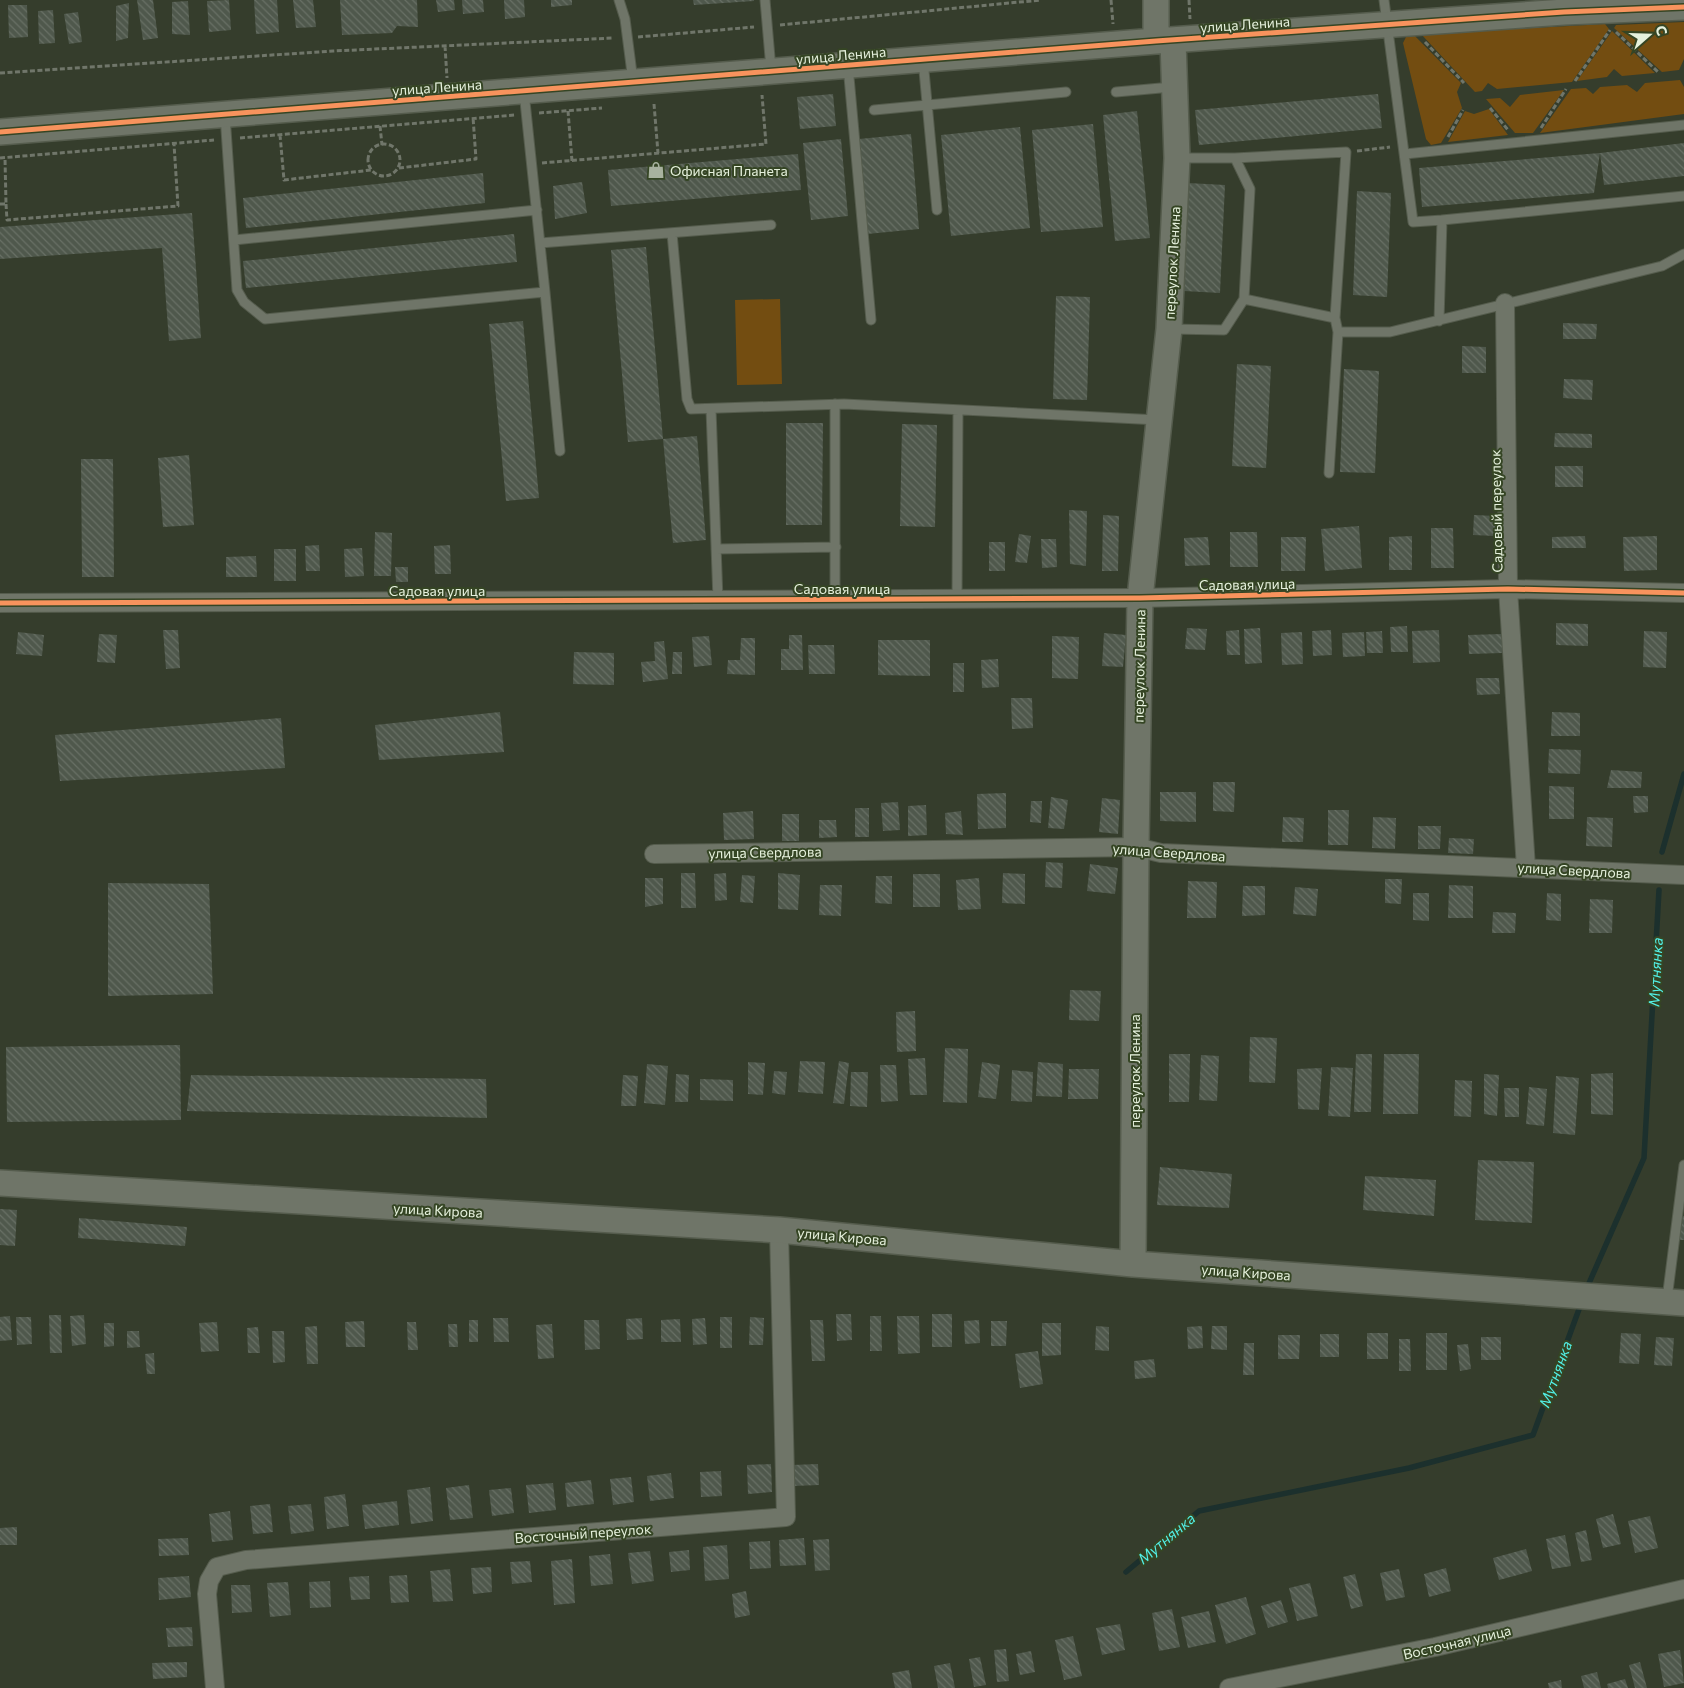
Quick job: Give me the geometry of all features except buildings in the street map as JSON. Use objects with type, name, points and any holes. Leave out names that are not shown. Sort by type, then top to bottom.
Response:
[{"type":"street","name":"переулок Ленина","points":[[1133,1264],[1140,598],[1169,329],[1177,158],[1175,87],[1156,0]]},
{"type":"street","name":"улица Ленина","points":[[0,132],[226,127],[639,94],[768,87],[848,66],[1164,41],[1674,5]]},
{"type":"street","name":"Садовый переулок","points":[[1505,304],[1508,590],[1526,868]]},
{"type":"street","name":"Садовая улица","points":[[0,603],[1140,598],[1508,590],[1684,594]]},
{"type":"street","name":"улица Свердлова","points":[[654,854],[1136,847],[1161,853],[1684,875]]},
{"type":"street","name":"улица Кирова","points":[[0,1183],[779,1230],[1133,1264],[1675,1302]]},
{"type":"street","name":"Восточный переулок","points":[[215,1688],[207,1594],[209,1581],[218,1567],[246,1560],[786,1517],[779,1230]]},
{"type":"street","name":"Восточная улица","points":[[1229,1688],[1435,1648],[1684,1589]]},
{"type":"lane","points":[[619,0],[625,19],[639,94]]},
{"type":"lane","points":[[765,0],[768,87]]},
{"type":"lane","points":[[1384,0],[1398,24],[1404,150],[1413,222],[1684,196]]},
{"type":"lane","points":[[923,60],[937,210]]},
{"type":"lane","points":[[848,66],[871,320]]},
{"type":"lane","points":[[1116,92],[1175,87]]},
{"type":"lane","points":[[874,110],[1066,92]]},
{"type":"lane","points":[[525,103],[560,452]]},
{"type":"lane","points":[[1404,150],[1440,151],[1684,125]]},
{"type":"lane","points":[[226,127],[237,290],[244,302],[265,319],[545,292]]},
{"type":"lane","points":[[1177,158],[1235,158],[1346,152],[1334,318],[1338,332],[1329,473]]},
{"type":"lane","points":[[1169,329],[1224,330],[1244,299],[1250,189],[1235,158]]},
{"type":"lane","points":[[234,240],[537,210]]},
{"type":"lane","points":[[1439,321],[1442,220]]},
{"type":"lane","points":[[540,243],[771,225]]},
{"type":"lane","points":[[672,233],[687,399],[691,409],[712,410],[835,404],[1159,420]]},
{"type":"lane","points":[[1338,332],[1390,332],[1439,321],[1662,266],[1684,254]]},
{"type":"lane","points":[[1244,299],[1334,318]]},
{"type":"lane","points":[[835,404],[836,600]]},
{"type":"lane","points":[[712,410],[718,600]]},
{"type":"lane","points":[[957,599],[958,410]]},
{"type":"lane","points":[[716,549],[836,547]]},
{"type":"lane","points":[[1675,1302],[1684,1165]]},
{"type":"path","points":[[0,73],[333,51],[628,38],[1041,0]]},
{"type":"path","points":[[1398,24],[1464,83]]},
{"type":"path","points":[[1574,81],[1612,28],[1658,72]]},
{"type":"path","points":[[752,96],[768,87]]},
{"type":"path","points":[[532,164],[766,144],[768,87]]},
{"type":"path","points":[[1532,141],[1566,89]]},
{"type":"path","points":[[639,94],[654,104],[664,103]]},
{"type":"path","points":[[0,158],[174,144],[226,127],[280,135],[473,119],[525,103],[568,111],[606,108]]},
{"type":"path","points":[[654,104],[658,153]]},
{"type":"path","points":[[1490,108],[1517,143]]},
{"type":"path","points":[[1440,151],[1463,110]]},
{"type":"path","points":[[568,111],[572,161]]},
{"type":"path","points":[[399,168],[476,159],[473,119]]},
{"type":"path","points":[[380,126],[382,144]]},
{"type":"path","points":[[280,135],[284,180],[370,170]]},
{"type":"path","points":[[5,158],[7,220],[178,206],[174,144]]},
{"type":"path","points":[[382,144],[393,147],[398,153],[400,160],[399,168],[393,174],[385,177],[377,176],[370,170],[368,156],[372,149],[382,144]]},
{"type":"path","points":[[1346,152],[1404,150]]},
{"type":"path","points":[[0,204],[6,204]]},
{"type":"shaded area","points":[[1684,22],[1684,59],[1679,70],[1662,72],[1614,28],[1616,25]]},
{"type":"shaded area","points":[[1605,24],[1609,29],[1572,82],[1497,89],[1488,83],[1482,91],[1475,92],[1421,34]]},
{"type":"shaded area","points":[[1612,31],[1655,73],[1622,76],[1614,69],[1607,77],[1577,81]]},
{"type":"shaded area","points":[[1414,35],[1461,83],[1457,92],[1462,108],[1441,143],[1431,145],[1426,139],[1403,43],[1406,37]]},
{"type":"shaded area","points":[[1680,80],[1684,87],[1684,114],[1540,133],[1571,89],[1586,88],[1593,94],[1600,87],[1627,85],[1637,92],[1645,83]]},
{"type":"shaded area","points":[[1564,90],[1533,133],[1515,133],[1486,99],[1500,98],[1510,107],[1520,95]]},
{"type":"shaded area","points":[[1489,109],[1508,135],[1448,142],[1465,111],[1474,114]]},
{"type":"shaded area","points":[[780,299],[782,384],[737,385],[735,300]]},
{"type":"waterway","name":"Мутнянка","points":[[1662,852],[1684,774]]},
{"type":"waterway","name":"Мутнянка","points":[[1586,1290],[1644,1158],[1659,890]]},
{"type":"waterway","name":"Мутнянка","points":[[1126,1572],[1199,1511],[1409,1468],[1533,1435],[1582,1301]]},
{"type":"cycle path","points":[[0,132],[1156,41],[1564,12],[1684,7]]},
{"type":"cycle path","points":[[0,603],[1140,598],[1508,589],[1684,593]]},
{"type":"place","name":"Офисная Планета","points":[[656,170]]}]
